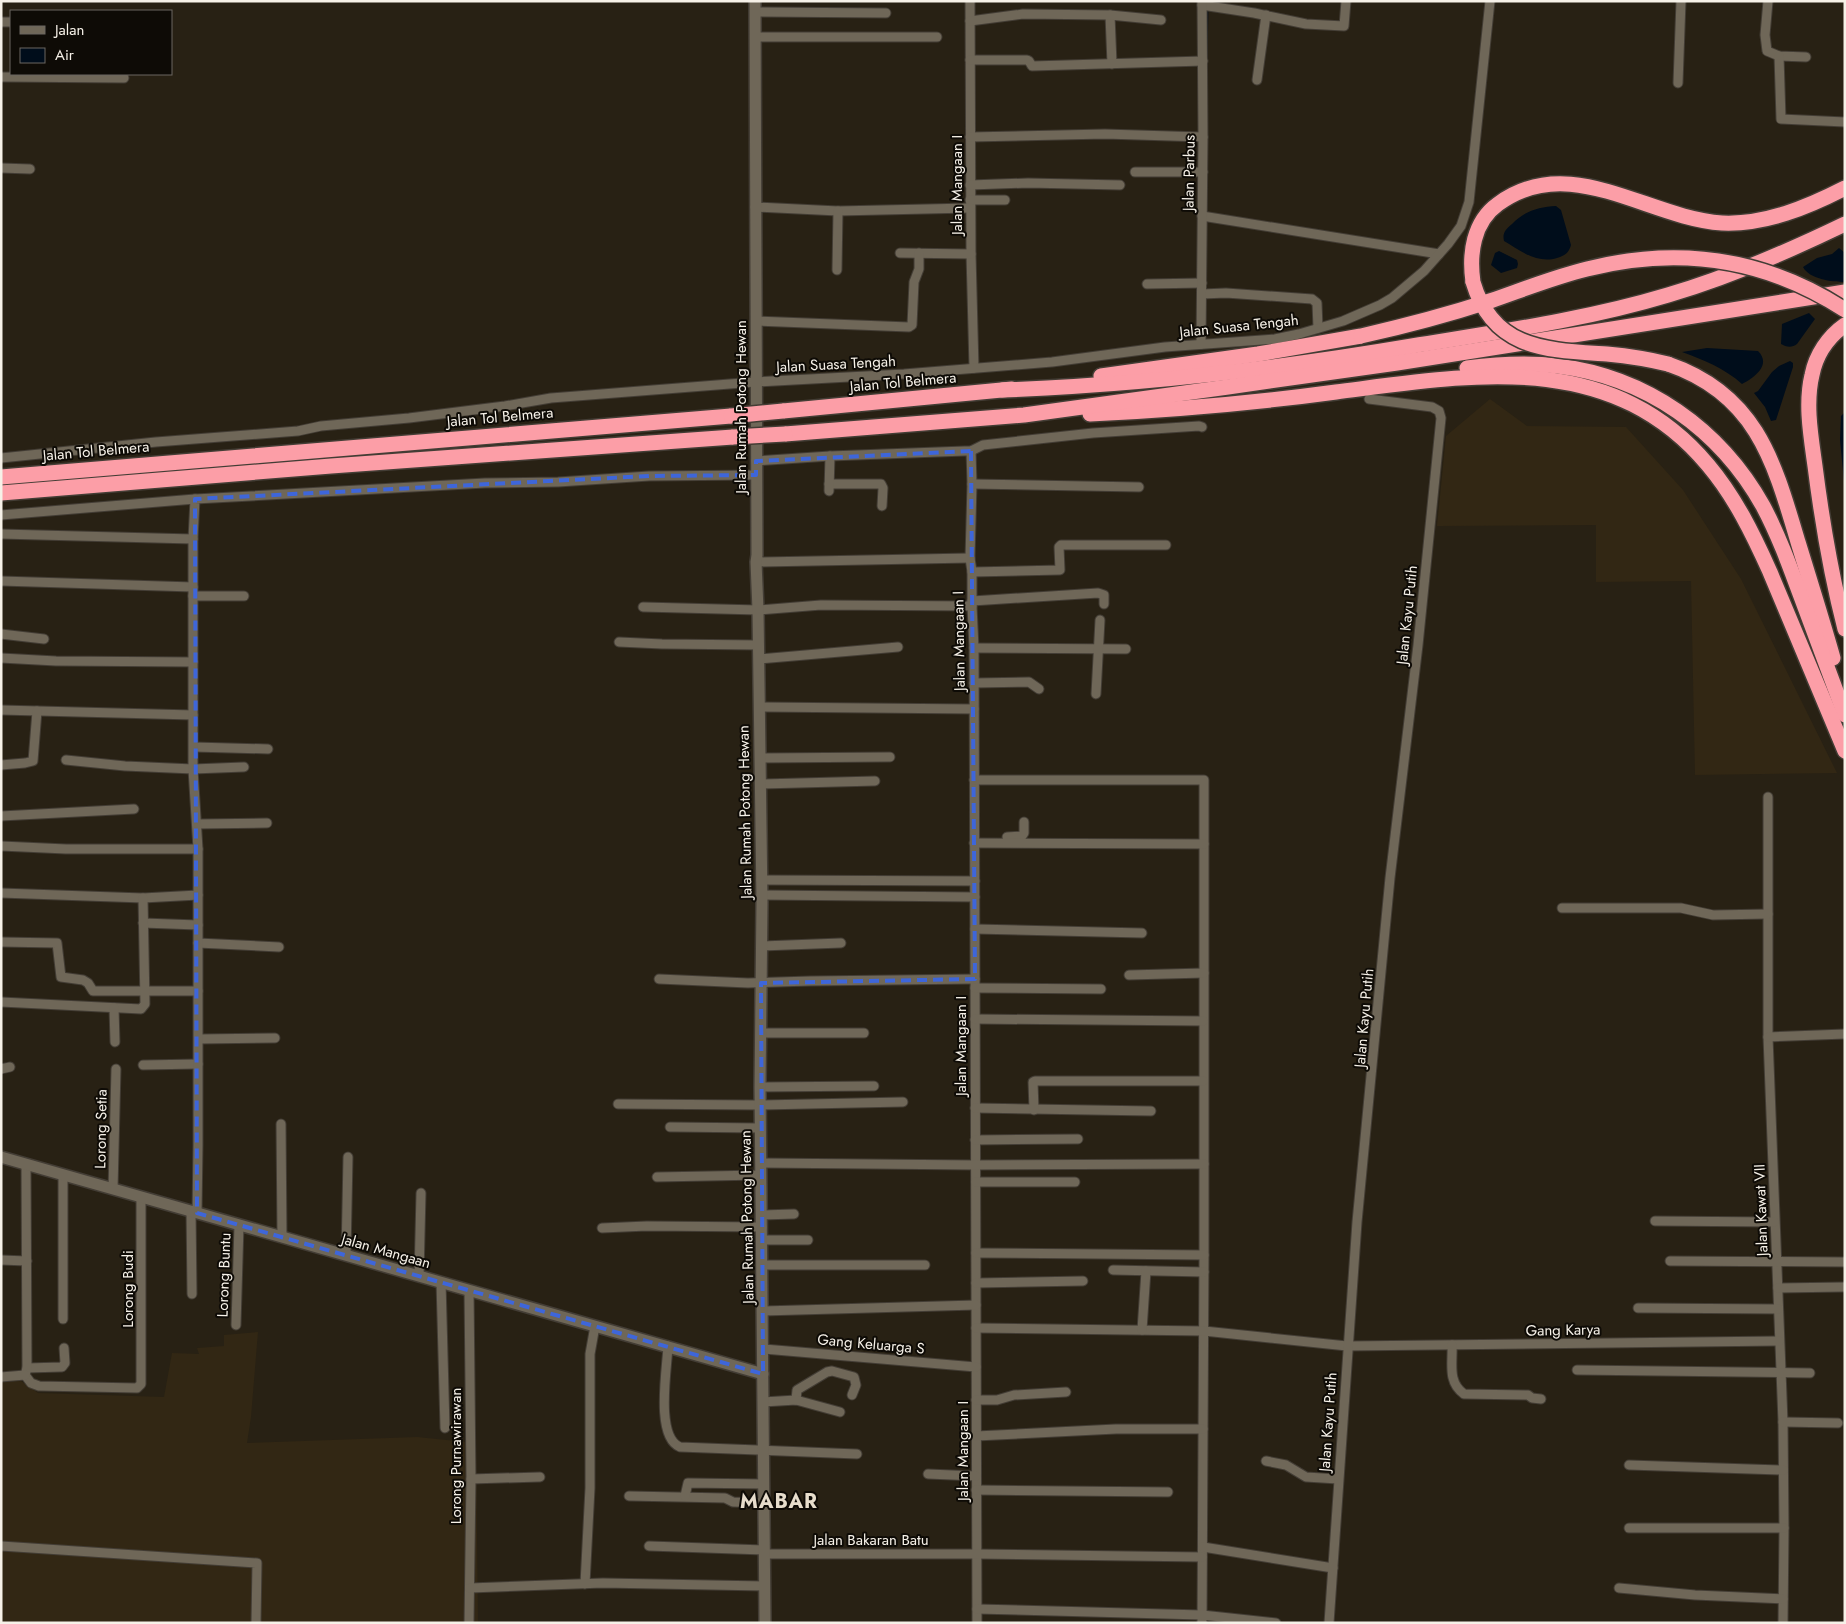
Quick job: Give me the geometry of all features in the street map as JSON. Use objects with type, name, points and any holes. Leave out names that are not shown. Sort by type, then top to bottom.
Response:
[{"type":"highway","points":[[1845,188],[1802,207],[1753,221],[1722,222],[1676,214],[1612,192],[1577,184],[1538,185],[1507,197],[1494,206],[1477,230],[1471,256],[1473,282],[1477,295],[1490,318],[1499,327],[1522,342],[1558,351],[1647,359],[1688,371],[1718,390],[1741,412],[1767,451],[1779,480],[1845,696]]},
{"type":"highway","points":[[1002,390],[1140,383],[1232,373],[1429,344],[1591,314],[1666,296],[1736,273],[1845,224]]},
{"type":"highway","points":[[1002,390],[1258,354],[1362,336],[1438,317],[1587,269],[1652,257],[1708,259],[1752,268],[1810,290],[1845,310]]},
{"type":"highway","points":[[991,418],[1275,381],[1845,292]]},
{"type":"highway","points":[[1845,325],[1830,338],[1822,349],[1812,374],[1809,401],[1812,452],[1829,557],[1845,628]]},
{"type":"highway","points":[[1248,402],[1449,370],[1521,364],[1578,369],[1625,383],[1646,393],[1686,417],[1704,431],[1731,460],[1752,488],[1784,552],[1837,716],[1845,750]]},
{"type":"highway","points":[[1,493],[360,464],[991,418],[1164,410],[1447,379],[1509,376],[1555,380],[1612,396],[1642,410],[1686,441],[1709,466],[1746,520],[1837,716]]},
{"type":"highway","name":"Jalan Tol Belmera","points":[[1,477],[731,416],[1002,390]]},
{"type":"street","name":"Jalan Mangaan I","points":[[970,1],[970,204],[974,368]]},
{"type":"street","points":[[1204,4],[1306,24],[1344,26],[1346,1]]},
{"type":"street","name":"Jalan Suasa Tengah","points":[[1,458],[156,442],[298,432],[321,426],[409,418],[505,406],[550,398],[1052,362],[1123,352],[1275,339],[1344,321],[1386,302],[1424,271],[1462,226],[1469,202],[1490,1]]},
{"type":"street","points":[[1678,83],[1681,1]]},
{"type":"street","points":[[1768,1],[1765,35],[1767,51],[1779,56],[1798,55],[1806,57]]},
{"type":"street","name":"Jalan Parbus","points":[[1201,344],[1204,4]]},
{"type":"street","points":[[755,6],[886,13]]},
{"type":"street","name":"Jalan Rumah Potong Hewan","points":[[755,6],[756,562],[759,645],[762,983],[760,1128],[764,1349],[765,1623]]},
{"type":"street","points":[[970,20],[1022,14],[1110,15],[1161,20]]},
{"type":"street","points":[[1110,15],[1112,64]]},
{"type":"street","points":[[1257,80],[1266,15]]},
{"type":"street","points":[[756,37],[937,37]]},
{"type":"street","points":[[1779,56],[1781,119],[1845,122]]},
{"type":"street","points":[[970,60],[1026,60],[1032,66],[1202,62]]},
{"type":"street","points":[[1,77],[124,78]]},
{"type":"street","points":[[970,137],[1105,134],[1203,137]]},
{"type":"street","points":[[1,168],[30,169]]},
{"type":"street","points":[[1135,172],[1203,172]]},
{"type":"street","points":[[970,185],[1028,183],[1120,186]]},
{"type":"street","points":[[755,207],[838,211],[970,204],[1005,200]]},
{"type":"street","points":[[837,270],[838,211]]},
{"type":"street","points":[[1202,216],[1439,254]]},
{"type":"street","points":[[900,253],[971,254]]},
{"type":"street","points":[[756,321],[909,327],[912,325],[914,282],[919,269],[920,253]]},
{"type":"street","points":[[1147,284],[1202,283]]},
{"type":"street","points":[[1202,294],[1226,293],[1312,299],[1317,304],[1318,328]]},
{"type":"street","name":"Jalan Kayu Putih","points":[[1329,1623],[1357,1222],[1390,878],[1416,664],[1441,418],[1439,412],[1432,407],[1369,399]]},
{"type":"street","points":[[756,461],[830,456],[971,451],[983,445],[1093,433],[1199,426],[1202,428]]},
{"type":"street","name":"Jalan Mangaan I","points":[[971,451],[970,558],[974,648],[977,1623]]},
{"type":"street","points":[[830,456],[829,487],[881,484],[883,488],[882,506]]},
{"type":"street","points":[[1,515],[195,499],[485,483],[558,482],[649,476],[756,475]]},
{"type":"street","points":[[972,484],[1139,487]]},
{"type":"street","points":[[192,1294],[199,1040],[198,849],[193,769],[193,539],[195,499]]},
{"type":"street","points":[[1,534],[193,539]]},
{"type":"street","points":[[972,572],[1059,570],[1059,547],[1061,545],[1166,545]]},
{"type":"street","points":[[756,562],[970,558]]},
{"type":"street","points":[[1,580],[193,591],[244,596]]},
{"type":"street","points":[[643,607],[758,610],[821,605],[972,603],[1098,593],[1104,595],[1104,604]]},
{"type":"street","points":[[1096,694],[1100,620]]},
{"type":"street","points":[[1,634],[44,639]]},
{"type":"street","points":[[619,642],[759,645]]},
{"type":"street","points":[[759,658],[898,647]]},
{"type":"street","points":[[974,648],[1126,649]]},
{"type":"street","points":[[1,658],[56,661],[193,662]]},
{"type":"street","points":[[974,683],[1029,682],[1039,689]]},
{"type":"street","points":[[759,707],[974,709]]},
{"type":"street","points":[[1,710],[193,715]]},
{"type":"street","points":[[1,765],[25,764],[33,761],[37,711]]},
{"type":"street","points":[[194,747],[268,749]]},
{"type":"street","points":[[760,758],[890,757]]},
{"type":"street","points":[[66,760],[125,766],[193,769],[244,767]]},
{"type":"street","points":[[974,780],[1204,780],[1202,1619]]},
{"type":"street","points":[[760,784],[875,781]]},
{"type":"street","name":"Jalan Kawat VII","points":[[1768,797],[1768,1037],[1783,1422],[1783,1623]]},
{"type":"street","points":[[1,816],[134,809]]},
{"type":"street","points":[[974,840],[1019,837],[1024,833],[1024,822]]},
{"type":"street","points":[[197,824],[267,823]]},
{"type":"street","points":[[974,840],[1204,844]]},
{"type":"street","points":[[1,846],[66,849],[198,849]]},
{"type":"street","points":[[761,880],[975,881]]},
{"type":"street","points":[[1,894],[143,898],[198,895]]},
{"type":"street","points":[[761,895],[975,897]]},
{"type":"street","points":[[1,1002],[141,1009],[145,1004],[143,898]]},
{"type":"street","points":[[1562,908],[1682,908],[1713,915],[1768,914]]},
{"type":"street","points":[[143,924],[198,925]]},
{"type":"street","points":[[975,929],[1142,933]]},
{"type":"street","points":[[1,942],[56,943],[61,977],[83,980],[111,1008],[114,1042]]},
{"type":"street","points":[[198,943],[280,947]]},
{"type":"street","points":[[761,946],[841,944]]},
{"type":"street","points":[[1129,975],[1204,973]]},
{"type":"street","points":[[659,979],[762,983],[810,981],[975,983],[1101,989]]},
{"type":"street","points":[[93,991],[198,991]]},
{"type":"street","points":[[975,1019],[1204,1021]]},
{"type":"street","points":[[761,1034],[864,1033]]},
{"type":"street","points":[[1768,1037],[1845,1034]]},
{"type":"street","points":[[199,1040],[275,1038]]},
{"type":"street","points":[[143,1065],[198,1064]]},
{"type":"street","name":"Lorong Setia","points":[[113,1189],[116,1069]]},
{"type":"street","points":[[1034,1110],[1033,1082],[1035,1081],[1204,1080]]},
{"type":"street","points":[[760,1086],[874,1086]]},
{"type":"street","points":[[822,1086],[822,1103]]},
{"type":"street","points":[[618,1104],[760,1105],[902,1102]]},
{"type":"street","points":[[975,1108],[1150,1112]]},
{"type":"street","points":[[281,1124],[282,1237]]},
{"type":"street","points":[[670,1127],[760,1128]]},
{"type":"street","points":[[975,1140],[1078,1139]]},
{"type":"street","points":[[346,1255],[348,1157]]},
{"type":"street","name":"Jalan Mangaan","points":[[1,1158],[763,1374]]},
{"type":"street","points":[[761,1163],[976,1165],[1204,1164]]},
{"type":"street","points":[[26,1164],[26,1372]]},
{"type":"street","points":[[63,1175],[63,1318]]},
{"type":"street","points":[[658,1177],[761,1175]]},
{"type":"street","points":[[976,1182],[1075,1182]]},
{"type":"street","points":[[419,1276],[421,1193]]},
{"type":"street","name":"Lorong Budi","points":[[26,1372],[31,1383],[39,1386],[137,1388],[142,1382],[141,1197]]},
{"type":"street","points":[[602,1228],[762,1221],[794,1214]]},
{"type":"street","points":[[1655,1221],[1774,1222]]},
{"type":"street","name":"Lorong Buntu","points":[[236,1325],[239,1225]]},
{"type":"street","points":[[762,1240],[808,1240]]},
{"type":"street","points":[[976,1253],[1204,1255]]},
{"type":"street","points":[[1139,1254],[1142,1271],[1142,1330]]},
{"type":"street","points":[[1,1260],[27,1261]]},
{"type":"street","points":[[1670,1261],[1845,1262]]},
{"type":"street","points":[[762,1265],[925,1265]]},
{"type":"street","points":[[1113,1270],[1204,1272]]},
{"type":"street","points":[[976,1283],[1083,1281]]},
{"type":"street","points":[[442,1282],[445,1428]]},
{"type":"street","points":[[1778,1288],[1845,1287]]},
{"type":"street","name":"Lorong Purnawirawan","points":[[469,1290],[471,1479],[469,1623]]},
{"type":"street","points":[[763,1312],[976,1305]]},
{"type":"street","points":[[1638,1308],[1778,1309]]},
{"type":"street","points":[[585,1584],[590,1488],[590,1354],[595,1326]]},
{"type":"street","name":"Gang Karya","points":[[976,1328],[1204,1331],[1347,1346],[1780,1341]]},
{"type":"street","points":[[1452,1345],[1453,1379],[1459,1390],[1464,1394],[1528,1395],[1532,1398],[1541,1399]]},
{"type":"street","points":[[668,1346],[664,1414],[672,1442],[680,1446],[857,1454]]},
{"type":"street","points":[[1,1377],[62,1367],[65,1363],[64,1348]]},
{"type":"street","name":"Gang Keluarga S","points":[[764,1349],[976,1367]]},
{"type":"street","points":[[1577,1370],[1810,1373]]},
{"type":"street","points":[[796,1400],[797,1390],[827,1372],[832,1371],[854,1378],[856,1385],[852,1395]]},
{"type":"street","points":[[976,1400],[997,1400],[1014,1395],[1066,1392]]},
{"type":"street","points":[[763,1402],[796,1400],[840,1412]]},
{"type":"street","points":[[1783,1422],[1838,1423]]},
{"type":"street","points":[[976,1436],[1116,1429],[1203,1429]]},
{"type":"street","points":[[1266,1461],[1286,1465],[1306,1477],[1338,1479]]},
{"type":"street","points":[[1629,1465],[1783,1470]]},
{"type":"street","points":[[928,1474],[976,1476]]},
{"type":"street","points":[[471,1479],[540,1477]]},
{"type":"street","points":[[685,1496],[688,1483],[764,1484]]},
{"type":"street","points":[[976,1490],[1168,1492]]},
{"type":"street","points":[[628,1496],[725,1498],[733,1502],[764,1503]]},
{"type":"street","points":[[1629,1528],[1784,1528]]},
{"type":"street","points":[[1,1546],[257,1563],[256,1623]]},
{"type":"street","name":"Jalan Bakaran Batu","points":[[649,1546],[764,1552],[1202,1558]]},
{"type":"street","points":[[1203,1548],[1332,1568]]},
{"type":"street","points":[[470,1588],[585,1584],[765,1586]]},
{"type":"street","points":[[1619,1588],[1695,1595],[1783,1599]]},
{"type":"street","points":[[977,1609],[1276,1623]]},
{"type":"highlighted area","points":[[971,451],[975,979],[761,983],[763,1374],[197,1213],[195,499],[649,476],[756,475],[756,461]]},
{"type":"shaded area","points":[[1490,399],[1527,426],[1626,427],[1683,490],[1741,579],[1837,773],[1695,775],[1691,581],[1596,582],[1596,525],[1437,526],[1446,436]]},
{"type":"shaded area","points":[[258,1332],[247,1443],[417,1437],[476,1443],[478,1623],[1,1623],[1,1382],[21,1381],[38,1393],[164,1397],[172,1353],[199,1354],[197,1348],[224,1346],[224,1335]]},
{"type":"water","points":[[1556,206],[1561,210],[1571,245],[1568,252],[1564,255],[1550,259],[1536,258],[1504,241],[1506,229],[1522,216],[1544,207]]},
{"type":"water","points":[[1839,248],[1845,253],[1845,282],[1815,277],[1803,267],[1817,258],[1832,254]]},
{"type":"water","points":[[1499,251],[1517,260],[1517,268],[1501,273],[1491,265],[1495,253]]},
{"type":"water","points":[[1809,313],[1815,319],[1797,344],[1789,347],[1781,344],[1782,324]]},
{"type":"water","points":[[1707,348],[1758,351],[1762,356],[1762,366],[1756,375],[1742,384],[1714,365],[1682,352]]},
{"type":"water","points":[[1790,361],[1793,363],[1793,367],[1776,420],[1771,421],[1765,407],[1754,393],[1758,391],[1772,372]]},
{"type":"water","points":[[1845,412],[1845,492],[1840,440],[1841,416]]},
{"type":"waterway","points":[[1206,63],[1207,1]]},
{"type":"district","name":"MABAR","points":[[779,1501]]}]
